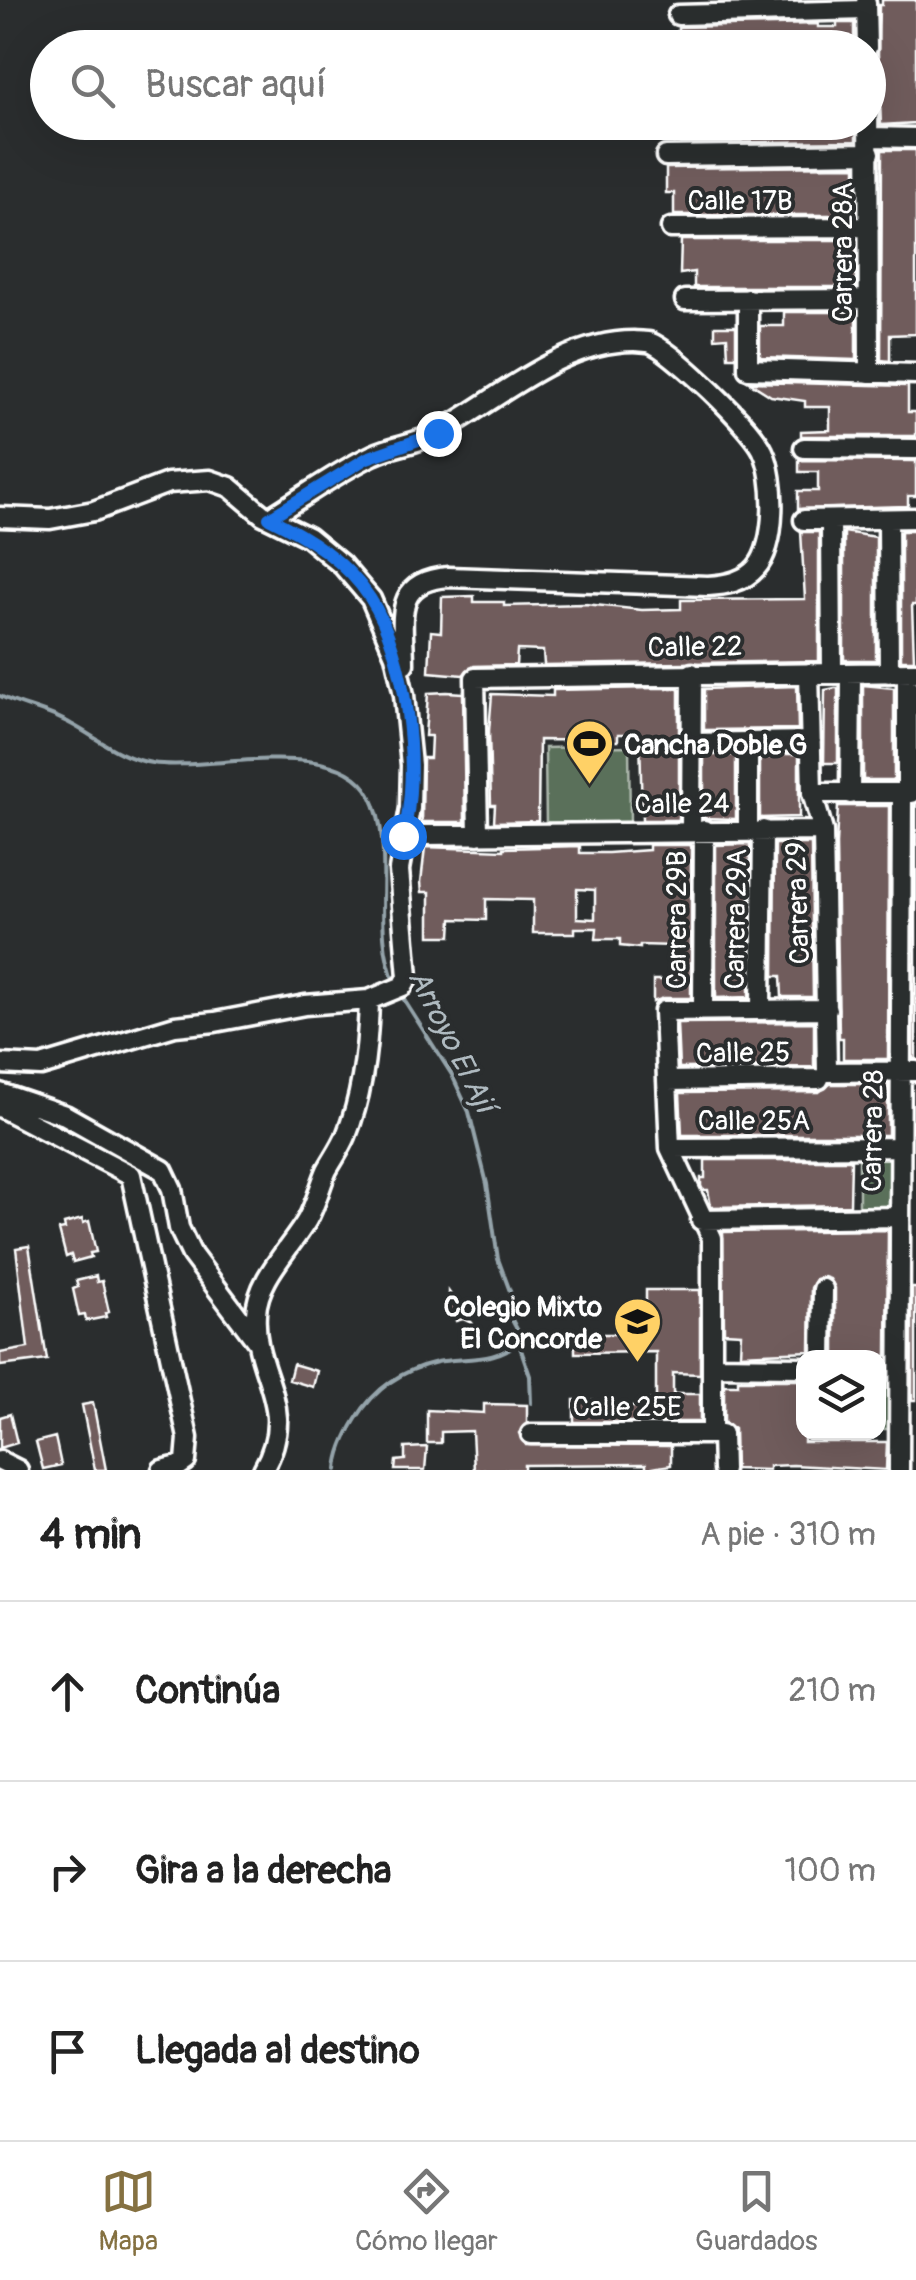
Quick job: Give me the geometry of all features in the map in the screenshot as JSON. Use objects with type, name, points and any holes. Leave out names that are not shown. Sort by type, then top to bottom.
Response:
[{"type":"street","points":[[678,15],[866,5],[867,30]]},
{"type":"street","points":[[666,156],[870,145],[916,138]]},
{"type":"street","name":"Carrera 28A","points":[[868,373],[870,140]]},
{"type":"street","name":"Calle 17B","points":[[671,228],[869,226]]},
{"type":"street","points":[[748,299],[748,369],[916,374]]},
{"type":"street","points":[[685,300],[869,299]]},
{"type":"street","points":[[0,1064],[41,1066],[156,1030],[304,1004],[376,997],[403,986],[408,977],[400,856],[410,808],[411,765],[404,694],[404,603],[413,587],[422,581],[448,577],[708,586],[736,581],[748,575],[763,557],[772,500],[768,464],[758,442],[731,411],[650,342],[608,344],[544,367],[438,433],[367,458],[269,518]]},
{"type":"street","points":[[804,448],[916,449]]},
{"type":"street","points":[[0,517],[50,519],[94,511],[168,483],[200,478],[230,487],[269,518],[308,537],[342,565],[371,598],[395,655],[404,694]]},
{"type":"street","points":[[804,520],[916,518]]},
{"type":"street","points":[[831,520],[850,794]]},
{"type":"street","points":[[888,520],[904,672]]},
{"type":"street","name":"Calle 22","points":[[478,834],[475,678],[904,672]]},
{"type":"street","name":"Carrera 28","points":[[899,1470],[907,1283],[899,1217],[899,1147],[908,1072],[904,672]]},
{"type":"street","name":"Carrera 29B","points":[[692,673],[703,1010],[664,1011],[670,1148],[702,1220]]},
{"type":"street","name":"Carrera 29","points":[[809,673],[812,793],[823,831],[827,1009],[823,1075]]},
{"type":"street","points":[[692,743],[811,741]]},
{"type":"street","name":"Carrera 29A","points":[[748,742],[756,830],[762,1008]]},
{"type":"street","points":[[812,793],[908,793]]},
{"type":"street","name":"Calle 24","points":[[422,835],[823,831]]},
{"type":"street","points":[[264,1470],[274,1449],[278,1422],[272,1381],[258,1343],[256,1313],[260,1293],[308,1219],[353,1115],[376,997]]},
{"type":"street","points":[[703,1010],[827,1009]]},
{"type":"street","name":"Calle 25","points":[[666,1081],[908,1072]]},
{"type":"street","points":[[0,1092],[65,1116],[163,1170],[172,1189],[179,1228],[192,1255],[258,1343]]},
{"type":"street","points":[[0,1106],[130,1175],[188,1438],[186,1460],[162,1470]]},
{"type":"street","name":"Calle 25A","points":[[670,1148],[899,1147]]},
{"type":"street","points":[[723,1470],[712,1366],[712,1238],[702,1220],[899,1217]]},
{"type":"street","points":[[822,1350],[823,1289]]},
{"type":"street","points":[[712,1366],[796,1367]]},
{"type":"street","name":"Calle 25E","points":[[531,1434],[717,1434]]},
{"type":"street","points":[[0,1461],[18,1470]]},
{"type":"green space","points":[[629,746],[630,824],[546,825],[545,748]]},
{"type":"green space","points":[[859,1151],[897,1151],[896,1214],[859,1215]]},
{"type":"green space","points":[[886,1364],[892,1364],[891,1429],[886,1429]]},
{"type":"building","points":[[882,0],[916,0],[916,123],[886,125],[886,30],[878,30]]},
{"type":"building","points":[[837,23],[854,23],[854,30],[678,30],[818,24],[837,27]]},
{"type":"building","points":[[680,140],[856,140],[856,141]]},
{"type":"building","points":[[882,150],[916,150],[916,334],[890,335],[890,361],[881,360]]},
{"type":"building","points":[[856,166],[856,215],[674,215],[674,193],[666,193],[666,168]]},
{"type":"building","points":[[681,240],[856,240],[856,287],[694,287],[694,272],[680,274]]},
{"type":"building","points":[[784,312],[856,312],[856,360],[760,357],[760,326],[784,326]]},
{"type":"building","points":[[715,326],[736,326],[736,357],[728,357],[727,337],[715,338]]},
{"type":"building","points":[[749,382],[908,386],[908,412],[916,412],[916,436],[801,436],[801,431],[830,430],[830,407],[805,407],[805,401],[771,396]]},
{"type":"building","points":[[799,460],[916,461],[916,496],[908,496],[908,506],[798,509],[798,491],[818,491],[818,472],[799,472]]},
{"type":"building","points":[[901,531],[916,531],[914,660],[901,660]]},
{"type":"building","points":[[801,532],[819,532],[819,661],[544,665],[543,651],[517,650],[516,665],[474,666],[463,675],[429,672],[431,631],[441,632],[442,597],[474,596],[474,602],[504,602],[504,606],[585,604],[642,610],[681,609],[681,600],[805,599]]},
{"type":"building","points":[[844,532],[876,537],[876,660],[844,660]]},
{"type":"building","points":[[863,685],[894,688],[894,780],[863,780]]},
{"type":"building","points":[[797,686],[798,729],[704,730],[704,689]]},
{"type":"building","points":[[679,688],[679,820],[642,820],[640,734],[618,734],[618,741],[539,740],[538,821],[494,822],[489,731],[492,694],[553,696],[553,690]]},
{"type":"building","points":[[838,688],[838,763],[824,763],[825,690]]},
{"type":"building","points":[[428,693],[463,693],[465,822],[422,822],[423,758],[430,758],[431,736],[425,736]]},
{"type":"building","points":[[777,754],[799,754],[799,817],[760,818],[760,758],[778,757]]},
{"type":"building","points":[[704,755],[736,755],[736,819],[704,818]]},
{"type":"building","points":[[916,805],[916,1059],[913,1059]]},
{"type":"building","points":[[838,806],[889,806],[888,1059],[843,1059],[843,1038],[839,1038]]},
{"type":"building","points":[[750,844],[749,997],[716,998],[716,845]]},
{"type":"building","points":[[775,844],[811,844],[813,997],[782,997],[781,976],[774,976]]},
{"type":"building","points":[[649,845],[691,845],[691,998],[653,1002],[653,980],[676,980],[675,946],[620,946],[620,939],[596,939],[597,928],[575,928],[575,933],[533,933],[533,900],[486,899],[486,920],[452,919],[451,936],[430,936],[430,892],[422,892],[421,882],[425,847],[504,850],[580,846],[580,853],[649,850]],"holes":[[[577,889],[595,890],[595,919],[577,918]]]},
{"type":"building","points":[[814,1022],[814,1067],[679,1068],[677,1023]]},
{"type":"building","points":[[830,1084],[888,1084],[888,1135],[682,1135],[680,1093],[819,1092]]},
{"type":"building","points":[[705,1160],[851,1160],[850,1205],[711,1207],[708,1190],[701,1186]]},
{"type":"building","points":[[82,1219],[83,1223],[89,1221],[96,1252],[73,1262],[71,1255],[66,1257],[59,1230],[65,1229],[64,1224]]},
{"type":"building","points":[[888,1230],[887,1356],[886,1350],[835,1350],[835,1288],[824,1277],[816,1279],[811,1288],[810,1350],[740,1354],[741,1333],[724,1332],[723,1232]]},
{"type":"building","points":[[29,1246],[47,1360],[0,1366],[0,1353],[28,1348],[16,1248]]},
{"type":"building","points":[[96,1276],[97,1282],[102,1281],[109,1312],[106,1317],[86,1321],[85,1315],[79,1316],[73,1289],[78,1287],[76,1281]]},
{"type":"building","points":[[912,1288],[916,1288],[916,1400],[912,1400]]},
{"type":"building","points":[[646,1290],[700,1290],[700,1374],[673,1373],[673,1394],[700,1394],[700,1422],[574,1422],[574,1400],[596,1400],[596,1405],[607,1407],[639,1407],[639,1400],[656,1400],[656,1352],[575,1353],[575,1334],[646,1334]]},
{"type":"building","points":[[449,1292],[461,1309],[471,1306],[474,1316],[468,1318],[473,1324],[463,1319],[456,1321],[447,1311]]},
{"type":"building","points":[[293,1364],[317,1371],[313,1387],[289,1380]]},
{"type":"building","points":[[738,1380],[796,1380],[796,1440],[887,1442],[886,1470],[793,1465],[769,1466],[769,1470],[735,1469],[734,1429],[724,1422],[724,1385],[738,1385]]},
{"type":"building","points":[[93,1403],[106,1470],[95,1470],[82,1405]]},
{"type":"building","points":[[484,1404],[527,1405],[527,1423],[519,1433],[526,1445],[671,1446],[671,1465],[646,1469],[646,1464],[524,1465],[524,1470],[474,1470],[472,1431],[441,1432],[441,1443],[427,1443],[427,1410],[484,1413]]},
{"type":"building","points":[[10,1414],[17,1443],[0,1448],[0,1417]]},
{"type":"building","points":[[55,1437],[61,1465],[43,1469],[36,1442]]},
{"type":"building","points":[[427,1447],[425,1470],[395,1470],[396,1461],[405,1460],[405,1448]]},
{"type":"waterway","name":"Arroyo El Ají","points":[[0,696],[63,720],[140,761],[176,764],[302,760],[354,776],[370,795],[378,816],[384,937],[395,983]]},
{"type":"waterway","name":"Arroyo El Ají","points":[[337,1470],[352,1425],[363,1408],[390,1382],[437,1362],[501,1353],[518,1341],[469,1112],[452,1075],[399,992]]},
{"type":"waterway","points":[[518,1341],[530,1376],[531,1403]]},
{"type":"place","name":"Cancha Doble G","points":[[589,786]]},
{"type":"place","name":"Colegio Mixto El Concorde","points":[[637,1364]]},
{"type":"route","points":[[403,836],[410,808],[411,748],[404,694],[395,655],[371,598],[342,565],[308,537],[269,518],[367,458],[438,433]]}]
